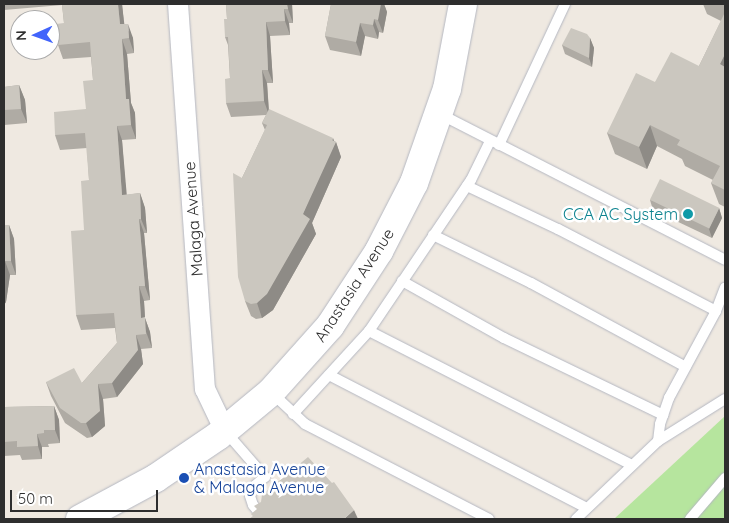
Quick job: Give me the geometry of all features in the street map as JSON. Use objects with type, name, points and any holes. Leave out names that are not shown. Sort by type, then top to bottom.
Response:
[{"type":"street","name":"Malaga Avenue","points":[[178,4],[205,389],[224,431]]},
{"type":"street","name":"Anastasia Avenue","points":[[80,519],[156,478],[224,431],[271,392],[330,326],[379,251],[414,183],[439,114],[452,67],[463,4]]},
{"type":"lane","points":[[293,414],[369,331],[467,186],[494,143],[565,4]]},
{"type":"lane","points":[[439,114],[725,260]]},
{"type":"lane","points":[[467,186],[558,229],[716,310]]},
{"type":"lane","points":[[433,235],[531,283],[686,367]]},
{"type":"lane","points":[[402,281],[504,338],[663,415]]},
{"type":"lane","points":[[658,441],[663,415],[716,310],[725,288]]},
{"type":"lane","points":[[369,331],[632,465]]},
{"type":"lane","points":[[329,375],[587,508]]},
{"type":"lane","points":[[271,392],[305,424],[489,519]]},
{"type":"lane","points":[[576,519],[658,441],[725,400]]},
{"type":"lane","points":[[224,431],[265,477],[253,488],[250,496],[261,515]]},
{"type":"lane","points":[[690,519],[725,478]]},
{"type":"green space","points":[[725,416],[725,519],[614,519]]},
{"type":"building","points":[[62,4],[118,4],[120,24],[128,24],[129,38],[122,39],[126,99],[129,99],[131,125],[117,126],[122,195],[140,193],[141,219],[139,219],[145,286],[139,286],[141,318],[145,317],[146,334],[136,335],[138,350],[112,383],[98,384],[100,411],[86,423],[81,423],[60,408],[46,382],[74,368],[82,383],[117,343],[114,313],[76,315],[71,231],[84,230],[81,181],[89,180],[85,133],[55,135],[54,112],[86,109],[83,81],[93,80],[90,42],[60,45],[60,24],[64,23]]},
{"type":"building","points":[[226,4],[287,4],[288,9],[284,9],[285,21],[266,22],[268,70],[262,70],[264,101],[226,103],[225,79],[230,78],[228,37],[225,37],[224,19],[227,19]]},
{"type":"building","points":[[331,4],[381,4],[378,20],[374,19],[373,25],[360,23],[356,42],[325,36]]},
{"type":"building","points":[[725,12],[725,54],[720,64],[725,67],[725,190],[711,183],[720,166],[677,145],[680,140],[650,125],[639,147],[607,133],[636,73],[655,82],[671,52],[699,66]]},
{"type":"building","points":[[571,28],[587,34],[590,38],[589,58],[562,45]]},
{"type":"building","points":[[19,85],[21,109],[4,110],[4,87]]},
{"type":"building","points":[[269,109],[333,138],[332,140],[336,142],[303,214],[310,219],[267,294],[257,303],[251,304],[245,301],[238,277],[233,173],[242,178],[267,125],[262,123]]},
{"type":"building","points":[[660,179],[719,208],[709,229],[650,200]]},
{"type":"building","points":[[4,225],[9,225],[11,261],[5,261],[4,273]]},
{"type":"building","points":[[54,406],[55,430],[44,430],[44,433],[37,434],[38,446],[17,447],[17,441],[4,442],[4,407]]},
{"type":"building","points":[[308,457],[332,483],[334,482],[354,510],[344,519],[249,519],[253,516],[251,514],[257,509],[254,506],[261,502],[262,495]]},
{"type":"place","name":"CCA AC System","points":[[688,214]]},
{"type":"place","name":"Anastasia Avenue & Malaga Avenue","points":[[184,478]]}]
